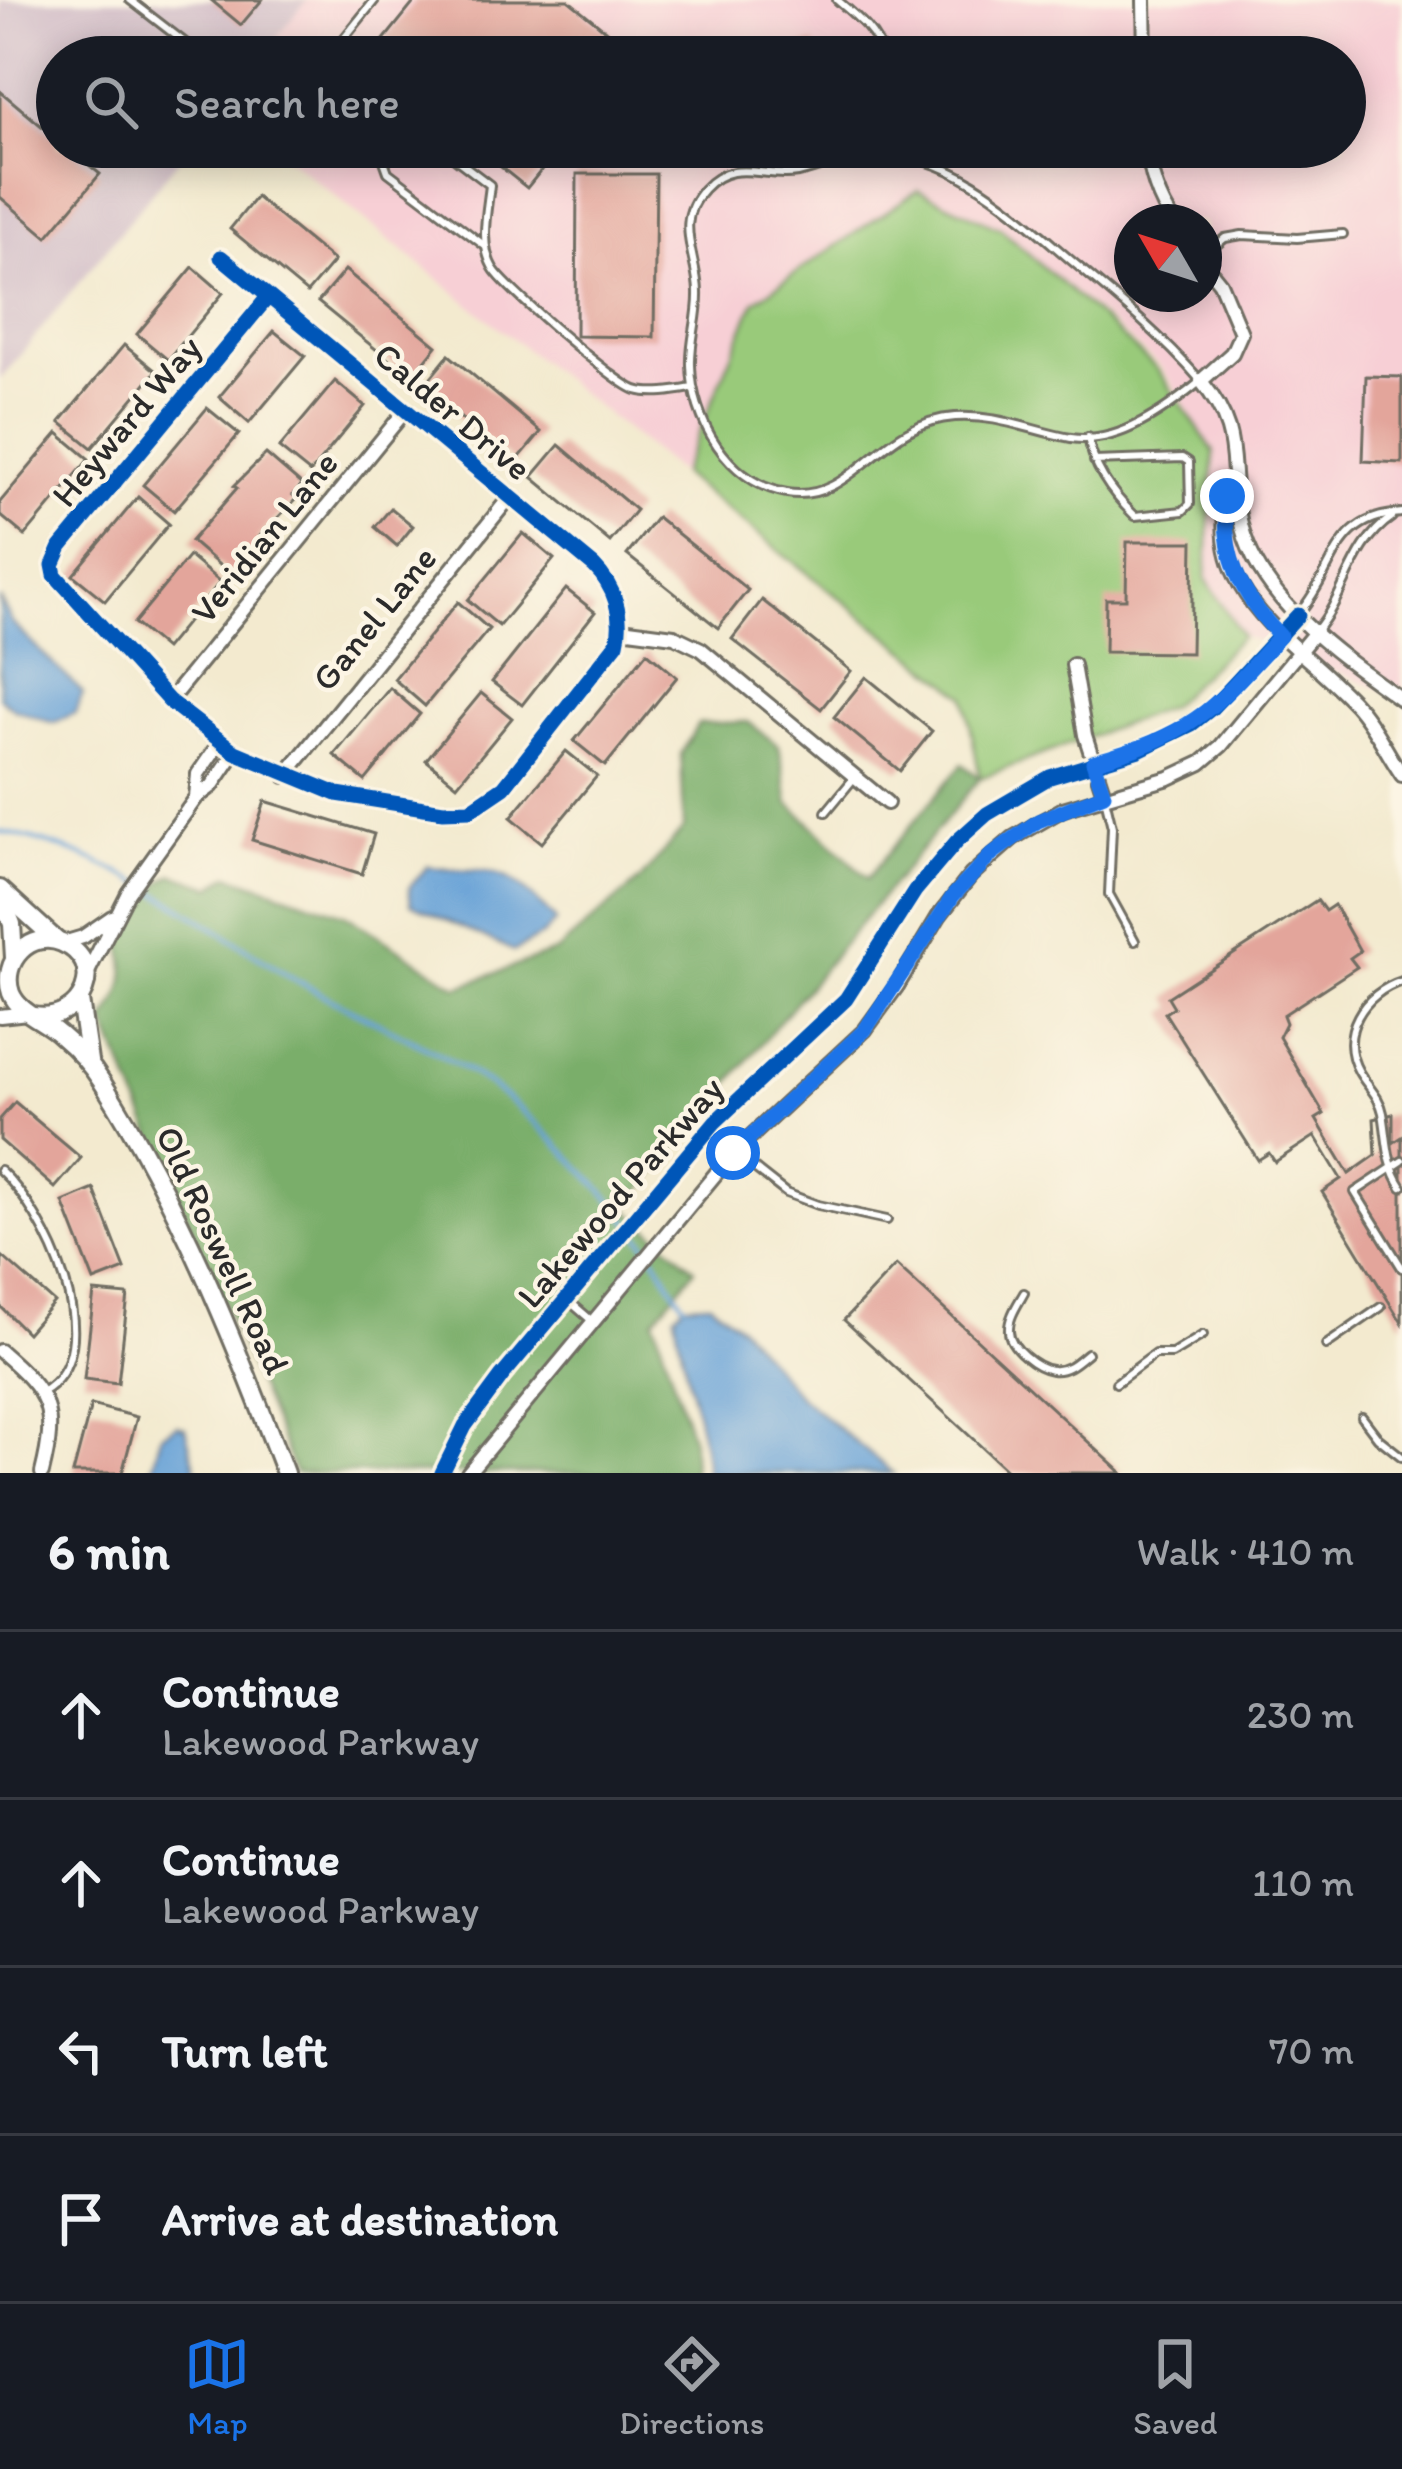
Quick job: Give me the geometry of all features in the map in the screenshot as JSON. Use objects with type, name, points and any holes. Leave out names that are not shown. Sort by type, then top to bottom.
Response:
[{"type":"street","points":[[1144,0],[1145,36]]},
{"type":"street","points":[[1150,168],[1163,204]]},
{"type":"street","name":"Calder Drive","points":[[221,257],[602,574],[621,629]]},
{"type":"street","points":[[1222,288],[1241,333],[1232,353],[1202,381],[1228,419],[1241,524],[1254,561],[1298,615],[1402,700]]},
{"type":"street","name":"Heyward Way","points":[[268,297],[61,547],[53,565],[59,584],[169,701],[235,752],[285,776],[360,799],[443,811],[470,810],[504,788],[610,655],[621,629]]},
{"type":"street","name":"Veridian Lane","points":[[169,701],[405,410]]},
{"type":"street","points":[[1233,478],[1225,513],[1231,563],[1243,593],[1280,636],[1360,710],[1402,775]]},
{"type":"street","name":"Ganel Lane","points":[[285,776],[510,497]]},
{"type":"street","name":"Lakewood Parkway","points":[[442,1473],[484,1400],[566,1299],[708,1131],[846,999],[915,891],[957,841],[1022,791],[1154,744],[1192,724],[1298,615]]},
{"type":"street","points":[[621,629],[674,636],[701,649],[887,803]]},
{"type":"street","name":"Lakewood Parkway","points":[[468,1473],[733,1153],[865,1030],[953,896],[992,854],[1038,821],[1201,763],[1316,631]]},
{"type":"street","points":[[1073,665],[1104,794]]},
{"type":"street","points":[[196,798],[198,774],[220,742]]},
{"type":"street","points":[[86,976],[113,916],[196,798],[212,786],[235,752]]},
{"type":"street","name":"Old Roswell Road","points":[[0,891],[79,956],[86,976],[80,1000],[89,1062]]},
{"type":"street","name":"Old Roswell Road","points":[[0,891],[11,924],[14,958],[4,986],[14,1000],[89,1062],[128,1125],[183,1232],[285,1473]]},
{"type":"street","points":[[14,958],[37,941],[83,937],[113,916]]},
{"type":"street","points":[[0,1016],[60,1016],[80,1000]]},
{"type":"street","points":[[0,1351],[42,1392],[52,1423],[42,1473]]},
{"type":"lane","points":[[130,0],[177,36]]},
{"type":"lane","points":[[346,36],[375,0]]},
{"type":"lane","points":[[837,0],[873,36]]},
{"type":"lane","points":[[387,168],[485,245]]},
{"type":"lane","points":[[468,168],[490,185],[485,245],[494,270],[514,291],[634,390],[693,388]]},
{"type":"lane","points":[[810,168],[794,173],[743,168],[722,175],[704,188],[692,206],[686,229],[698,285],[691,349],[693,388],[716,446],[762,486],[786,493],[823,492],[847,478],[894,437],[947,418],[992,418],[1078,439],[1114,433],[1148,418],[1202,381],[1174,350],[1016,211],[942,168]]},
{"type":"lane","points":[[1222,241],[1242,235],[1343,234]]},
{"type":"lane","points":[[1088,437],[1094,461],[1135,516],[1183,511],[1190,504],[1189,462],[1184,458],[1094,461]]},
{"type":"lane","points":[[1298,615],[1320,586],[1345,536],[1370,519],[1399,514]]},
{"type":"lane","points":[[1316,631],[1339,602],[1357,553],[1374,531],[1399,514]]},
{"type":"lane","points":[[826,812],[855,776]]},
{"type":"lane","points":[[1104,794],[1112,826],[1109,894],[1135,941]]},
{"type":"lane","points":[[1402,981],[1372,996],[1358,1015],[1352,1038],[1358,1070],[1382,1110],[1385,1149],[1402,1187]]},
{"type":"lane","points":[[708,1131],[768,1182],[803,1201],[887,1220]]},
{"type":"lane","points":[[1402,1161],[1355,1192],[1402,1268]]},
{"type":"lane","points":[[0,1170],[45,1228],[67,1288],[68,1361],[59,1379],[42,1392]]},
{"type":"lane","points":[[0,1191],[10,1180]]},
{"type":"lane","points":[[1024,1293],[1013,1313],[1009,1337],[1029,1359],[1053,1371],[1070,1367],[1087,1352]]},
{"type":"lane","points":[[566,1299],[593,1322]]},
{"type":"lane","points":[[1326,1345],[1381,1307]]},
{"type":"lane","points":[[1116,1383],[1155,1354],[1172,1354],[1203,1335]]},
{"type":"lane","points":[[1362,1417],[1402,1457]]},
{"type":"shaded area","points":[[0,0],[307,0],[278,36],[36,36],[36,168],[172,168],[0,380]]},
{"type":"shaded area","points":[[307,0],[1402,0],[1402,697],[1242,636],[1206,579],[1214,452],[1162,368],[1001,229],[755,301],[681,474],[300,168],[1366,168],[1366,36],[278,36]]},
{"type":"green space","points":[[918,190],[1001,229],[1158,370],[1214,452],[1206,579],[1242,636],[1169,707],[980,778],[965,696],[681,474],[755,301]]},
{"type":"green space","points":[[748,722],[779,746],[789,803],[868,878],[962,764],[980,778],[626,1208],[695,1269],[654,1319],[692,1440],[693,1473],[295,1473],[104,1021],[123,984],[121,942],[160,883],[173,874],[212,887],[229,875],[345,914],[458,987],[557,951],[640,880],[684,828],[681,754],[698,724]]},
{"type":"water","points":[[0,598],[12,623],[83,693],[75,713],[53,723],[14,709],[0,698]]},
{"type":"water","points":[[428,866],[506,877],[556,921],[543,935],[514,951],[411,904],[409,888]]},
{"type":"water","points":[[710,1303],[741,1327],[798,1395],[893,1473],[706,1473],[675,1314],[684,1304]]},
{"type":"water","points":[[177,1425],[185,1428],[197,1473],[151,1473],[161,1435]]},
{"type":"building","points":[[211,0],[262,0],[241,25]]},
{"type":"building","points":[[416,0],[568,0],[613,36],[387,36]]},
{"type":"building","points":[[0,91],[36,121],[36,168],[93,168],[100,174],[47,237],[0,197]]},
{"type":"building","points":[[502,168],[543,168],[527,188]]},
{"type":"building","points":[[577,174],[656,174],[654,337],[576,336]]},
{"type":"building","points":[[256,197],[334,261],[307,293],[230,229]]},
{"type":"building","points":[[193,267],[223,293],[168,360],[137,334]]},
{"type":"building","points":[[345,270],[437,346],[411,378],[318,302]]},
{"type":"building","points":[[274,331],[305,356],[249,423],[219,397]]},
{"type":"building","points":[[124,345],[156,371],[92,448],[60,422]]},
{"type":"building","points":[[449,355],[541,432],[515,463],[423,387]]},
{"type":"building","points":[[1366,376],[1402,377],[1402,463],[1363,461]]},
{"type":"building","points":[[335,381],[365,406],[310,473],[279,448]]},
{"type":"building","points":[[207,408],[239,434],[174,511],[143,485]]},
{"type":"building","points":[[58,433],[89,459],[25,536],[0,515],[0,502]]},
{"type":"building","points":[[559,445],[636,510],[610,542],[532,477]]},
{"type":"building","points":[[266,454],[302,485],[293,495],[297,498],[257,539],[261,543],[238,560],[242,564],[232,576],[191,541]]},
{"type":"building","points":[[138,497],[169,524],[105,601],[73,575]]},
{"type":"building","points":[[391,508],[413,526],[397,546],[375,527]]},
{"type":"building","points":[[657,517],[748,590],[718,628],[627,555]]},
{"type":"building","points":[[523,533],[554,559],[499,626],[468,600]]},
{"type":"building","points":[[1127,542],[1193,542],[1191,653],[1105,652],[1106,599],[1126,599]]},
{"type":"building","points":[[189,556],[220,582],[165,649],[134,623]]},
{"type":"building","points":[[566,589],[595,612],[522,705],[492,682]]},
{"type":"building","points":[[762,600],[851,671],[821,709],[732,639]]},
{"type":"building","points":[[458,602],[489,629],[425,706],[394,679]]},
{"type":"building","points":[[647,652],[677,677],[605,766],[574,741]]},
{"type":"building","points":[[866,677],[932,731],[900,771],[834,717]]},
{"type":"building","points":[[390,688],[420,714],[365,781],[334,755]]},
{"type":"building","points":[[481,693],[512,718],[457,785],[426,760]]},
{"type":"building","points":[[566,751],[597,776],[542,843],[511,817]]},
{"type":"building","points":[[265,801],[374,834],[362,874],[252,840]]},
{"type":"building","points":[[1317,900],[1325,911],[1334,905],[1360,951],[1350,958],[1357,967],[1283,1015],[1286,1023],[1279,1037],[1324,1114],[1316,1119],[1349,1174],[1376,1155],[1374,1119],[1393,1114],[1393,1143],[1402,1137],[1402,1323],[1322,1192],[1341,1179],[1315,1136],[1275,1162],[1269,1153],[1258,1160],[1165,1013],[1174,1007],[1168,997]]},
{"type":"building","points":[[15,1102],[81,1158],[55,1188],[0,1140],[0,1119]]},
{"type":"building","points":[[94,1189],[125,1269],[94,1281],[63,1202]]},
{"type":"building","points":[[2,1256],[54,1302],[27,1333],[0,1306]]},
{"type":"building","points":[[896,1265],[1122,1473],[1010,1473],[844,1320]]},
{"type":"building","points":[[94,1292],[128,1295],[118,1383],[84,1379]]},
{"type":"building","points":[[91,1405],[137,1417],[122,1473],[73,1473]]},
{"type":"waterway","points":[[0,832],[76,853],[112,869],[307,986],[476,1076],[519,1108],[589,1177],[644,1242],[684,1304]]},
{"type":"cycle path","points":[[221,257],[594,566],[612,592],[619,622],[617,643],[504,787],[470,810],[443,811],[337,794],[235,752],[169,701],[55,575],[53,565],[61,547],[268,297]]},
{"type":"cycle path","points":[[442,1473],[465,1426],[502,1376],[715,1122],[846,999],[915,891],[957,841],[987,814],[1050,777],[1139,750],[1192,724],[1298,615]]},
{"type":"route","points":[[733,1153],[865,1030],[953,896],[992,854],[1038,821],[1104,794],[1093,762],[1154,744],[1192,724],[1280,636],[1243,593],[1231,563],[1225,532],[1227,496]]}]
